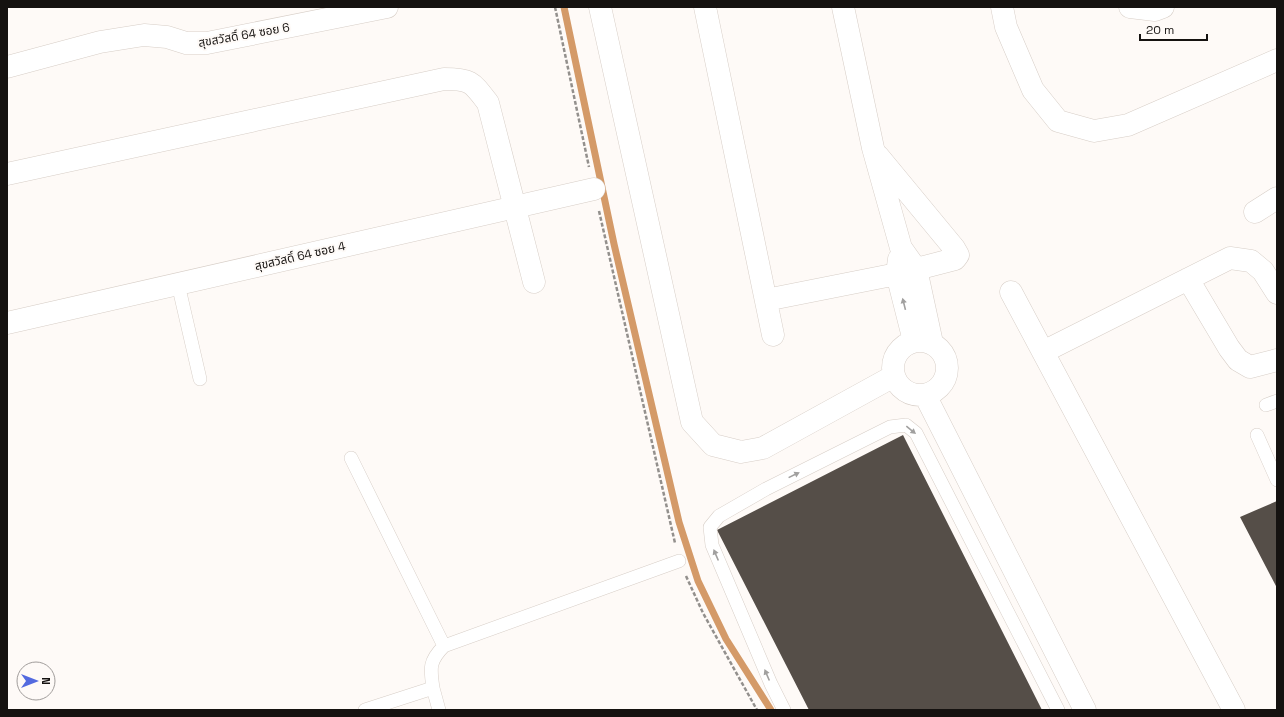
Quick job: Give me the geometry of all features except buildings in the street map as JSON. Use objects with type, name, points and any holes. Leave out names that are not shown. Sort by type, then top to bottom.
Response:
[{"type":"street","name":"สุขสวัสดิ์ 64 ซอย 6","points":[[7,67],[115,39],[144,35],[167,37],[186,43],[207,43],[387,7]]},
{"type":"street","points":[[600,7],[692,422],[713,446],[741,452],[763,448],[894,376]]},
{"type":"street","points":[[705,7],[773,335]]},
{"type":"street","points":[[843,7],[873,148],[907,271],[923,342]]},
{"type":"street","points":[[1002,7],[1006,27],[1033,90],[1058,121],[1094,131],[1128,125],[1277,60]]},
{"type":"street","points":[[1130,7],[1156,10],[1163,7]]},
{"type":"street","points":[[7,174],[444,79],[459,79],[473,83],[488,103],[534,282]]},
{"type":"street","points":[[766,300],[907,271],[955,259],[958,255],[873,148]]},
{"type":"street","name":"สุขสวัสดิ์ 64 ซอย 4","points":[[7,323],[594,189]]},
{"type":"street","points":[[1256,212],[1277,198]]},
{"type":"street","points":[[1043,352],[1230,258],[1251,261],[1263,271],[1277,293]]},
{"type":"street","points":[[1188,279],[1229,348],[1238,360],[1250,367],[1277,360]]},
{"type":"street","points":[[1012,292],[1234,710]]},
{"type":"street","points":[[923,342],[939,349],[945,358],[947,367],[946,376],[941,386],[925,395],[916,395],[907,392],[900,386],[894,376],[893,367],[895,358],[900,350],[923,342]]},
{"type":"street","points":[[925,395],[1085,710]]},
{"type":"lane","points":[[178,284],[200,379]]},
{"type":"lane","points":[[784,710],[771,684],[712,546],[710,527],[719,516],[766,488],[890,427],[906,425],[916,433],[1058,710]]},
{"type":"lane","points":[[1257,435],[1277,480]]},
{"type":"lane","points":[[351,458],[444,646]]},
{"type":"lane","points":[[439,710],[433,688],[431,663],[436,654],[444,646],[679,561]]},
{"type":"lane","points":[[365,710],[433,688]]},
{"type":"path","points":[[555,7],[594,189],[679,561],[703,613],[757,710]]},
{"type":"waterway","points":[[564,7],[614,244],[679,522],[698,581],[726,639],[771,710]]}]
